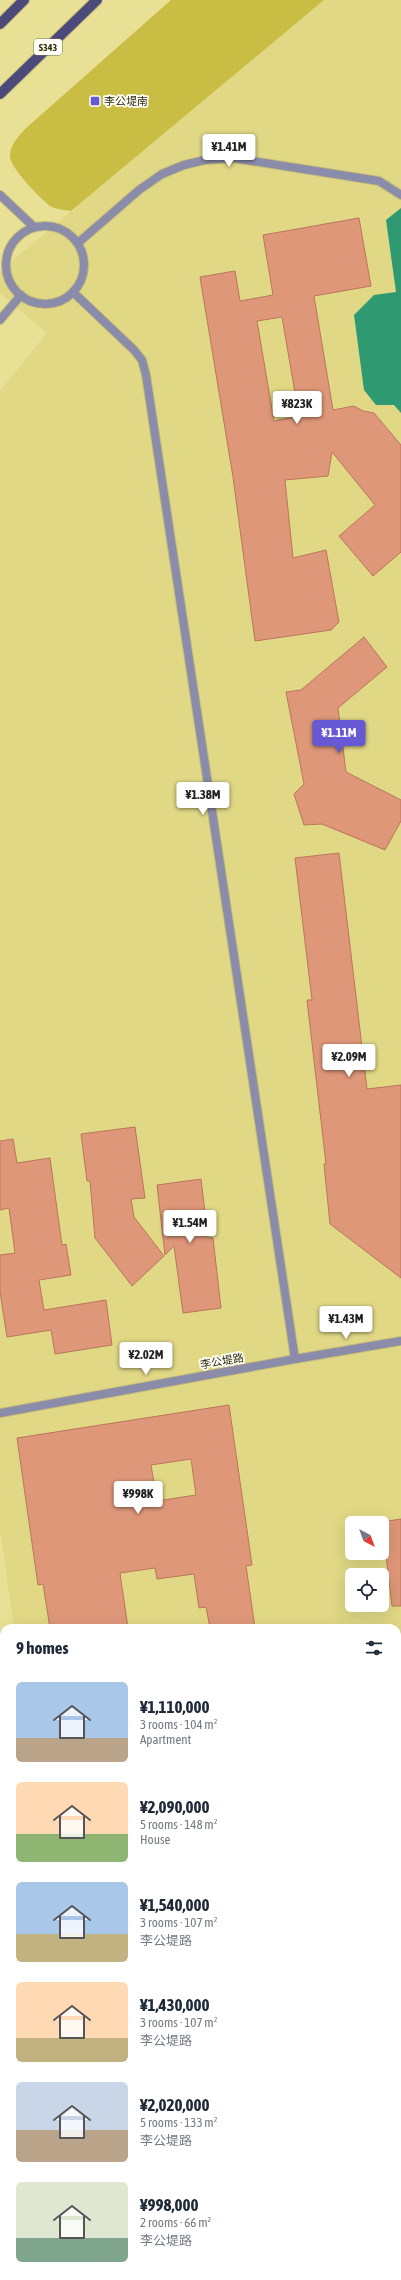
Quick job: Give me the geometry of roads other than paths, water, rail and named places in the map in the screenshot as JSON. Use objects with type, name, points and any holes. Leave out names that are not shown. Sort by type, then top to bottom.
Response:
[{"type":"main road","points":[[0,24],[24,0]]},
{"type":"main road","name":"S343","points":[[0,94],[96,0]]},
{"type":"street","points":[[78,243],[139,190],[162,174],[184,165],[205,160],[233,158],[379,181],[401,194]]},
{"type":"street","points":[[0,195],[34,227]]},
{"type":"street","points":[[49,225],[64,230],[78,243],[83,253],[85,268],[80,283],[73,292],[57,302],[42,304],[21,295],[15,290],[7,276],[3,258],[10,246],[20,234],[34,227],[49,225]]},
{"type":"street","points":[[73,292],[134,350],[142,360],[146,375],[295,1359]]},
{"type":"street","points":[[0,320],[21,295]]},
{"type":"street","name":"李公堤路","points":[[0,1413],[401,1341]]},
{"type":"place","name":"李公堤南","points":[[95,101]]}]
